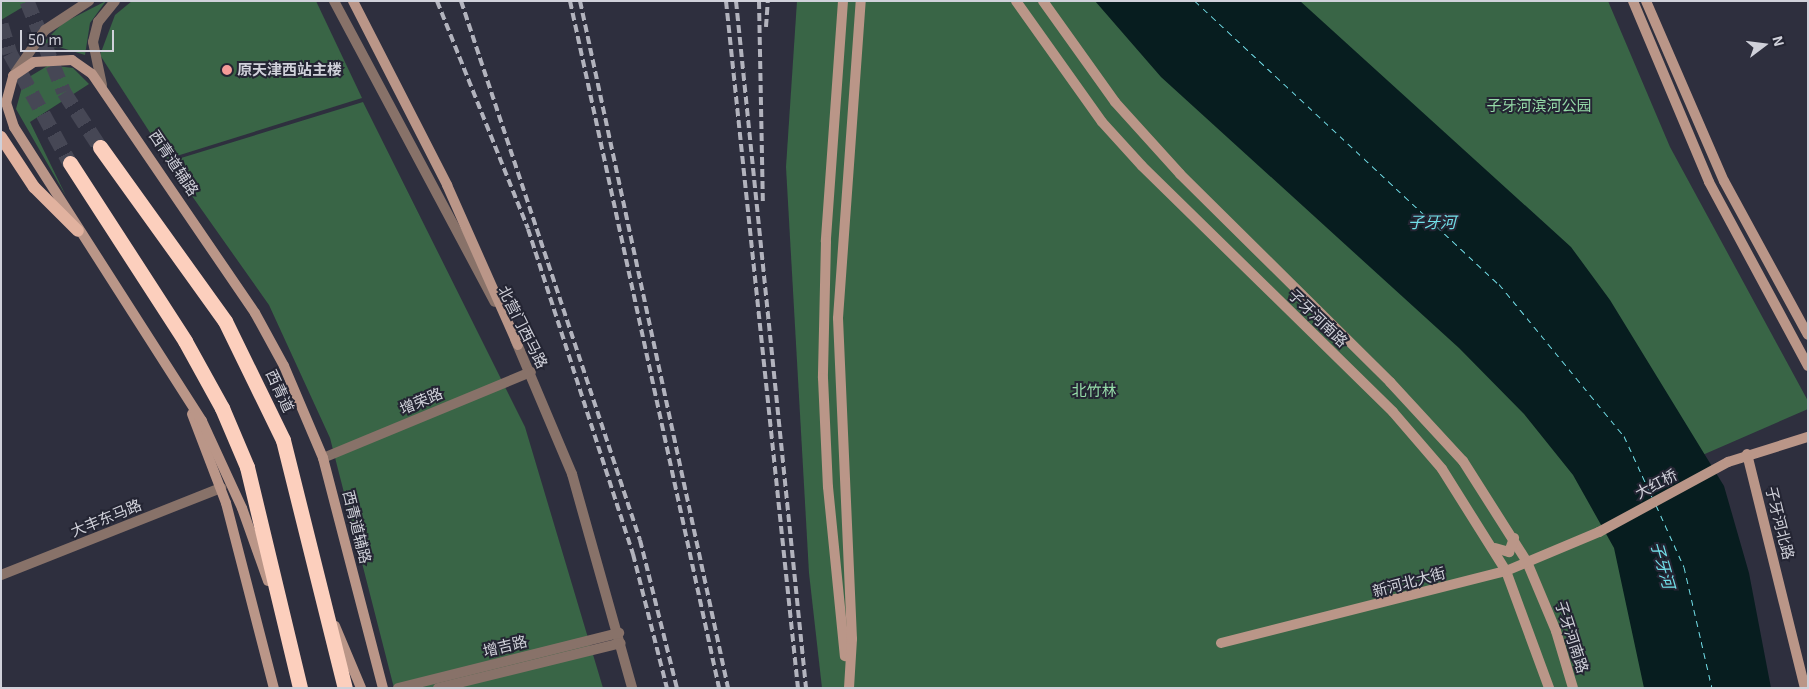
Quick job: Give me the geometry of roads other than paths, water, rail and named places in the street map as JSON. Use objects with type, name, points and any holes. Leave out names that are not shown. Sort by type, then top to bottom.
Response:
[{"type":"highway","name":"西青道","points":[[100,147],[225,321],[256,381],[283,440],[326,603],[345,688]]},
{"type":"highway","points":[[70,163],[185,341],[222,408],[247,467],[300,688]]},
{"type":"main road","points":[[1,136],[34,187],[78,231]]},
{"type":"street","points":[[89,1],[54,21],[26,52],[12,76],[6,103],[14,127],[78,231],[179,384],[220,456],[288,636]]},
{"type":"street","points":[[102,85],[93,42],[98,22],[115,1]]},
{"type":"street","name":"北营门西马路","points":[[334,1],[531,372],[575,483],[620,638],[632,688]]},
{"type":"street","points":[[352,1],[447,185],[518,345]]},
{"type":"street","points":[[843,1],[826,241],[823,378],[828,487],[848,684]]},
{"type":"street","points":[[848,684],[852,639],[838,318],[861,1]]},
{"type":"street","name":"子牙河南路","points":[[1016,1],[1102,122],[1393,412],[1442,469],[1494,547],[1506,571],[1549,688]]},
{"type":"street","name":"子牙河南路","points":[[1043,1],[1115,102],[1180,174],[1431,425],[1478,482],[1514,537],[1527,562],[1556,631],[1573,688]]},
{"type":"street","points":[[1633,1],[1709,182],[1808,366]]},
{"type":"street","points":[[1646,1],[1724,180],[1808,335]]},
{"type":"street","name":"西青道辅路","points":[[12,76],[34,62],[60,58],[83,65],[102,85],[256,313],[284,366],[323,458],[383,688]]},
{"type":"street","name":"增荣路","points":[[323,458],[531,372]]},
{"type":"street","points":[[179,384],[221,488],[274,688]]},
{"type":"street","name":"大红桥","points":[[1599,532],[1728,462],[1747,454],[1808,437]]},
{"type":"street","name":"子牙河北路","points":[[1747,454],[1804,688]]},
{"type":"street","name":"大丰东马路","points":[[1,575],[221,488]]},
{"type":"street","name":"新河北大街","points":[[1221,643],[1506,571],[1599,532]]},
{"type":"street","points":[[1494,547],[1509,552],[1514,548],[1514,537]]},
{"type":"street","points":[[326,603],[361,688]]},
{"type":"street","name":"增吉路","points":[[398,688],[620,638]]},
{"type":"street","name":"增吉路","points":[[438,688],[620,638]]},
{"type":"water","name":"子牙河","points":[[1095,1],[1300,1],[1571,247],[1610,300],[1724,486],[1749,573],[1771,688],[1644,688],[1614,548],[1573,475],[1524,414],[1459,348],[1161,77]]},
{"type":"tunnel","points":[[27,1],[64,92],[100,147]]},
{"type":"tunnel","points":[[1,24],[10,53],[70,163]]},
{"type":"railway","points":[[437,1],[528,229],[633,554],[667,688]]},
{"type":"railway","points":[[461,1],[640,540],[677,688]]},
{"type":"railway","points":[[570,1],[719,688]]},
{"type":"railway","points":[[580,1],[728,688]]},
{"type":"railway","points":[[726,1],[798,688]]},
{"type":"railway","points":[[736,1],[806,688]]},
{"type":"railway","points":[[759,1],[763,203]]},
{"type":"railway","points":[[766,27],[768,1]]},
{"type":"place","name":"原天津西站主楼","points":[[227,70]]},
{"type":"park label","name":"子牙河滨河公园","points":[[1539,106]]},
{"type":"park label","name":"北竹林","points":[[1094,391]]}]
